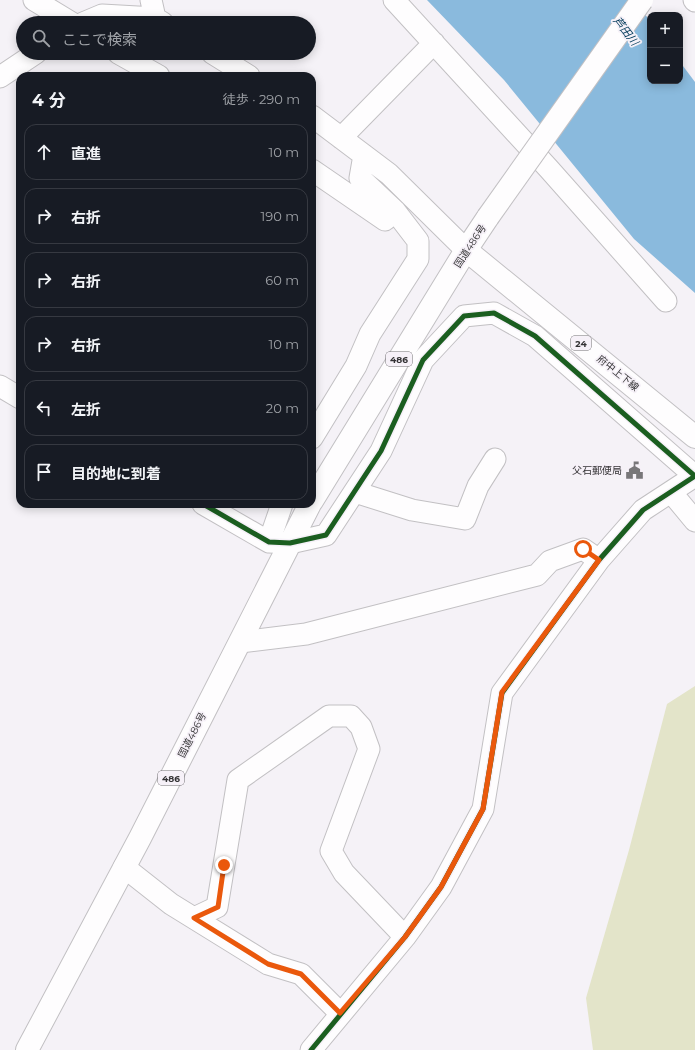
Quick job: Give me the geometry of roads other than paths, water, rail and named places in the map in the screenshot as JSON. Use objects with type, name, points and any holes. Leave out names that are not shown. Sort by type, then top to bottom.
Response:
[{"type":"main road","name":"国道486号","points":[[316,494],[466,250],[642,0]]},
{"type":"main road","name":"府中上下線","points":[[466,250],[695,437]]},
{"type":"main road","name":"国道486号","points":[[27,1050],[124,867],[308,508]]},
{"type":"street","points":[[34,0],[60,16]]},
{"type":"street","points":[[394,0],[544,163],[666,301]]},
{"type":"street","points":[[100,16],[156,14]]},
{"type":"street","points":[[341,138],[434,43]]},
{"type":"street","points":[[0,77],[26,60]]},
{"type":"street","points":[[130,60],[152,72]]},
{"type":"street","points":[[223,60],[243,72]]},
{"type":"street","points":[[316,119],[390,174],[466,250]]},
{"type":"street","points":[[316,431],[356,366],[370,334],[418,259],[418,241],[395,211],[360,178],[364,155]]},
{"type":"street","points":[[316,173],[385,220],[395,211]]},
{"type":"street","points":[[210,508],[268,542],[290,543],[326,535],[382,451],[423,360],[464,316],[494,313],[535,336],[695,476],[642,510],[599,560],[502,692],[483,809],[441,887],[405,937],[340,1013],[311,1050]]},
{"type":"street","points":[[0,386],[16,396]]},
{"type":"street","points":[[354,492],[412,510],[465,518],[478,486],[495,459]]},
{"type":"street","points":[[671,492],[695,521]]},
{"type":"street","points":[[268,542],[281,508]]},
{"type":"street","points":[[240,642],[306,634],[537,576],[550,561],[583,549],[599,560]]},
{"type":"street","points":[[194,918],[218,907],[238,780],[329,716],[351,716],[361,727],[369,749],[330,851],[344,873],[405,937]]},
{"type":"street","points":[[124,867],[172,904],[268,964],[301,974],[340,1013]]},
{"type":"water","name":"芦田川","points":[[427,0],[634,0],[647,17],[647,84],[683,84],[683,66],[695,82],[695,293],[634,239],[504,80]]},
{"type":"place","name":"父石郵便局","points":[[635,470]]}]
